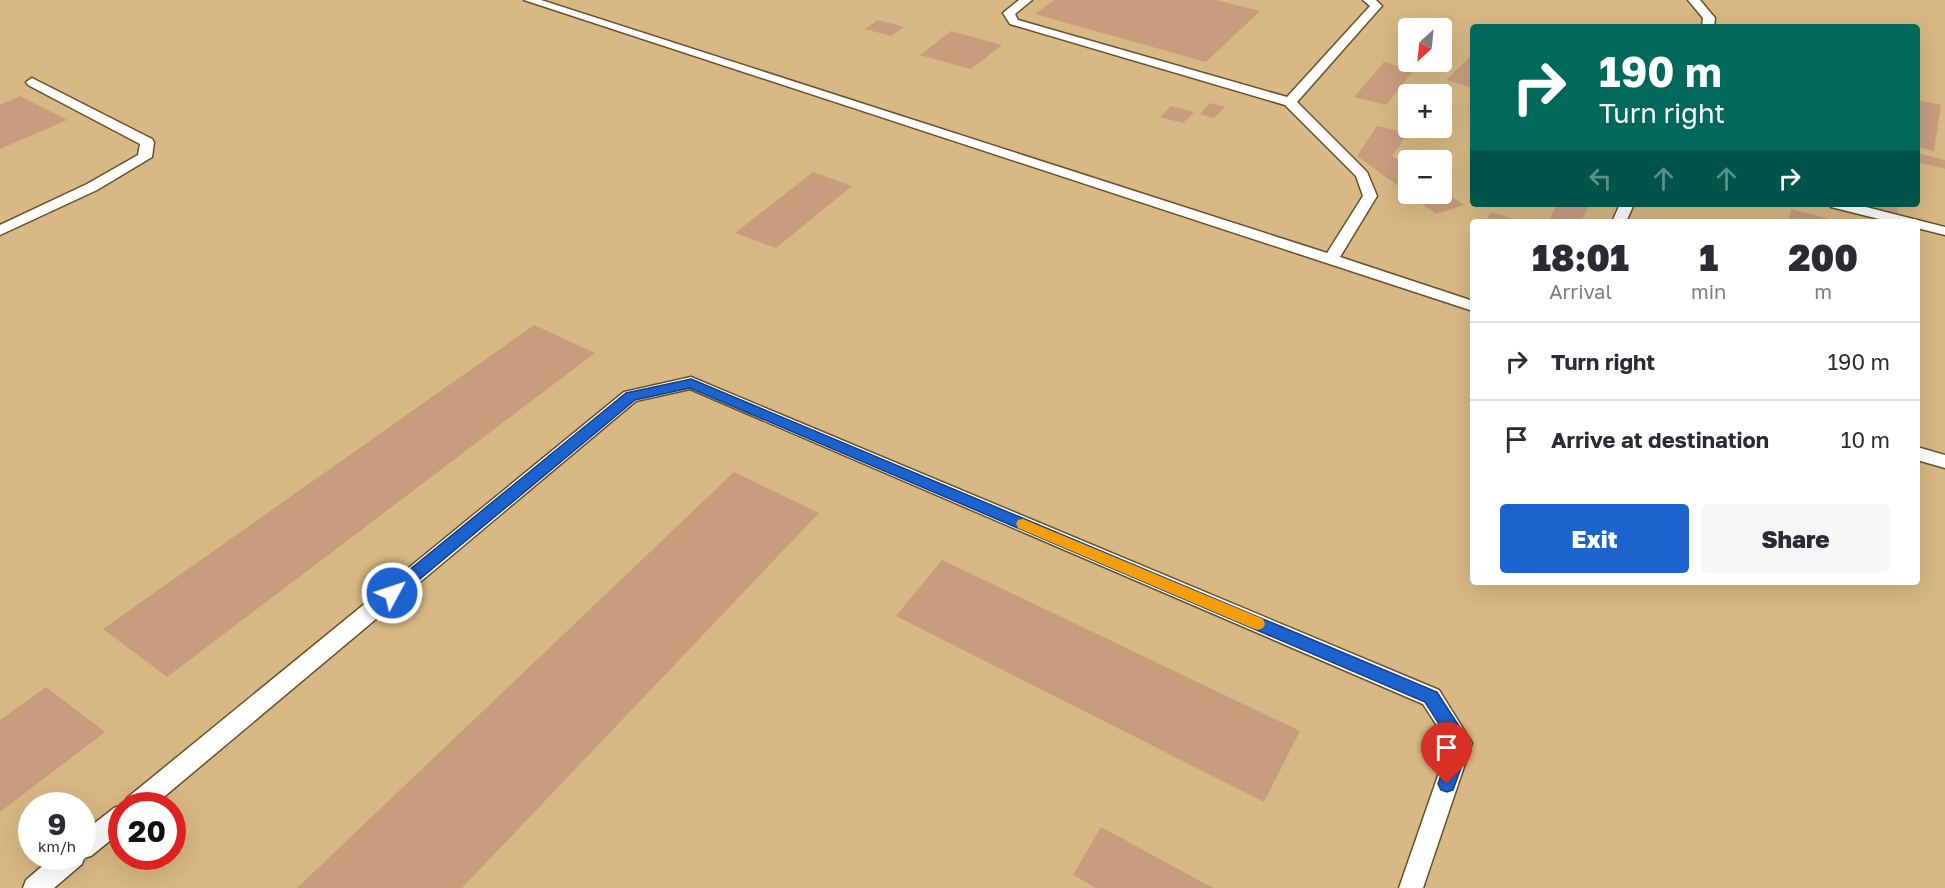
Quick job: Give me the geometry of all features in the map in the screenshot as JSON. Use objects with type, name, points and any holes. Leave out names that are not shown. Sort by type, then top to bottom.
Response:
[{"type":"lane","points":[[530,0],[1470,305]]},
{"type":"lane","points":[[1026,0],[1009,12],[1014,22],[1290,102],[1362,175],[1370,196],[1331,260]]},
{"type":"lane","points":[[1290,102],[1376,6],[1369,0]]},
{"type":"lane","points":[[1694,0],[1708,18],[1708,24]]},
{"type":"lane","points":[[0,231],[92,187],[145,157],[147,142],[32,82]]},
{"type":"lane","points":[[1848,207],[1897,219]]},
{"type":"lane","points":[[1920,225],[1945,231]]},
{"type":"lane","points":[[152,792],[630,396],[691,383],[1431,697],[1461,743],[1411,888]]},
{"type":"lane","points":[[1920,454],[1945,462]]},
{"type":"lane","points":[[96,837],[108,827]]},
{"type":"lane","points":[[35,888],[56,870]]},
{"type":"shaded area","points":[[0,0],[1945,0],[1945,888],[0,888]]},
{"type":"building","points":[[1054,0],[1216,0],[1260,11],[1206,62],[1035,14]]},
{"type":"building","points":[[878,20],[904,27],[891,36],[865,29]]},
{"type":"building","points":[[951,31],[1002,45],[971,69],[920,55]]},
{"type":"building","points":[[1470,57],[1470,87],[1446,80]]},
{"type":"building","points":[[1384,62],[1398,66],[1398,72],[1412,72],[1403,84],[1398,84],[1398,90],[1386,105],[1354,97]]},
{"type":"building","points":[[20,96],[67,120],[0,149],[0,105]]},
{"type":"building","points":[[1920,101],[1941,105],[1934,151],[1920,148]]},
{"type":"building","points":[[1210,103],[1225,107],[1214,118],[1200,114]]},
{"type":"building","points":[[1171,106],[1194,112],[1183,123],[1160,117]]},
{"type":"building","points":[[1377,126],[1398,131],[1398,138],[1405,138],[1392,156],[1398,160],[1398,186],[1357,156]]},
{"type":"building","points":[[1920,154],[1945,160],[1945,169],[1920,163]]},
{"type":"building","points":[[813,172],[852,186],[776,248],[735,233]]},
{"type":"building","points":[[1452,197],[1464,205],[1436,214],[1422,204],[1452,204]]},
{"type":"building","points":[[1556,207],[1588,207],[1582,219],[1550,219]]},
{"type":"building","points":[[1869,207],[1898,207],[1897,214]]},
{"type":"building","points":[[1791,209],[1830,219],[1789,219]]},
{"type":"building","points":[[1491,212],[1515,219],[1487,219]]},
{"type":"building","points":[[534,325],[595,353],[167,677],[103,629]]},
{"type":"building","points":[[734,472],[819,513],[462,888],[297,888]]},
{"type":"building","points":[[942,560],[1300,731],[1264,802],[896,616]]},
{"type":"building","points":[[46,687],[105,732],[26,792],[18,792],[18,798],[0,812],[0,720]]},
{"type":"building","points":[[1101,827],[1213,888],[1096,888],[1073,875]]},
{"type":"slow traffic","points":[[1023,524],[1258,624]]},
{"type":"route","points":[[392,593],[630,396],[691,383],[1431,697],[1461,743],[1447,784]]}]
